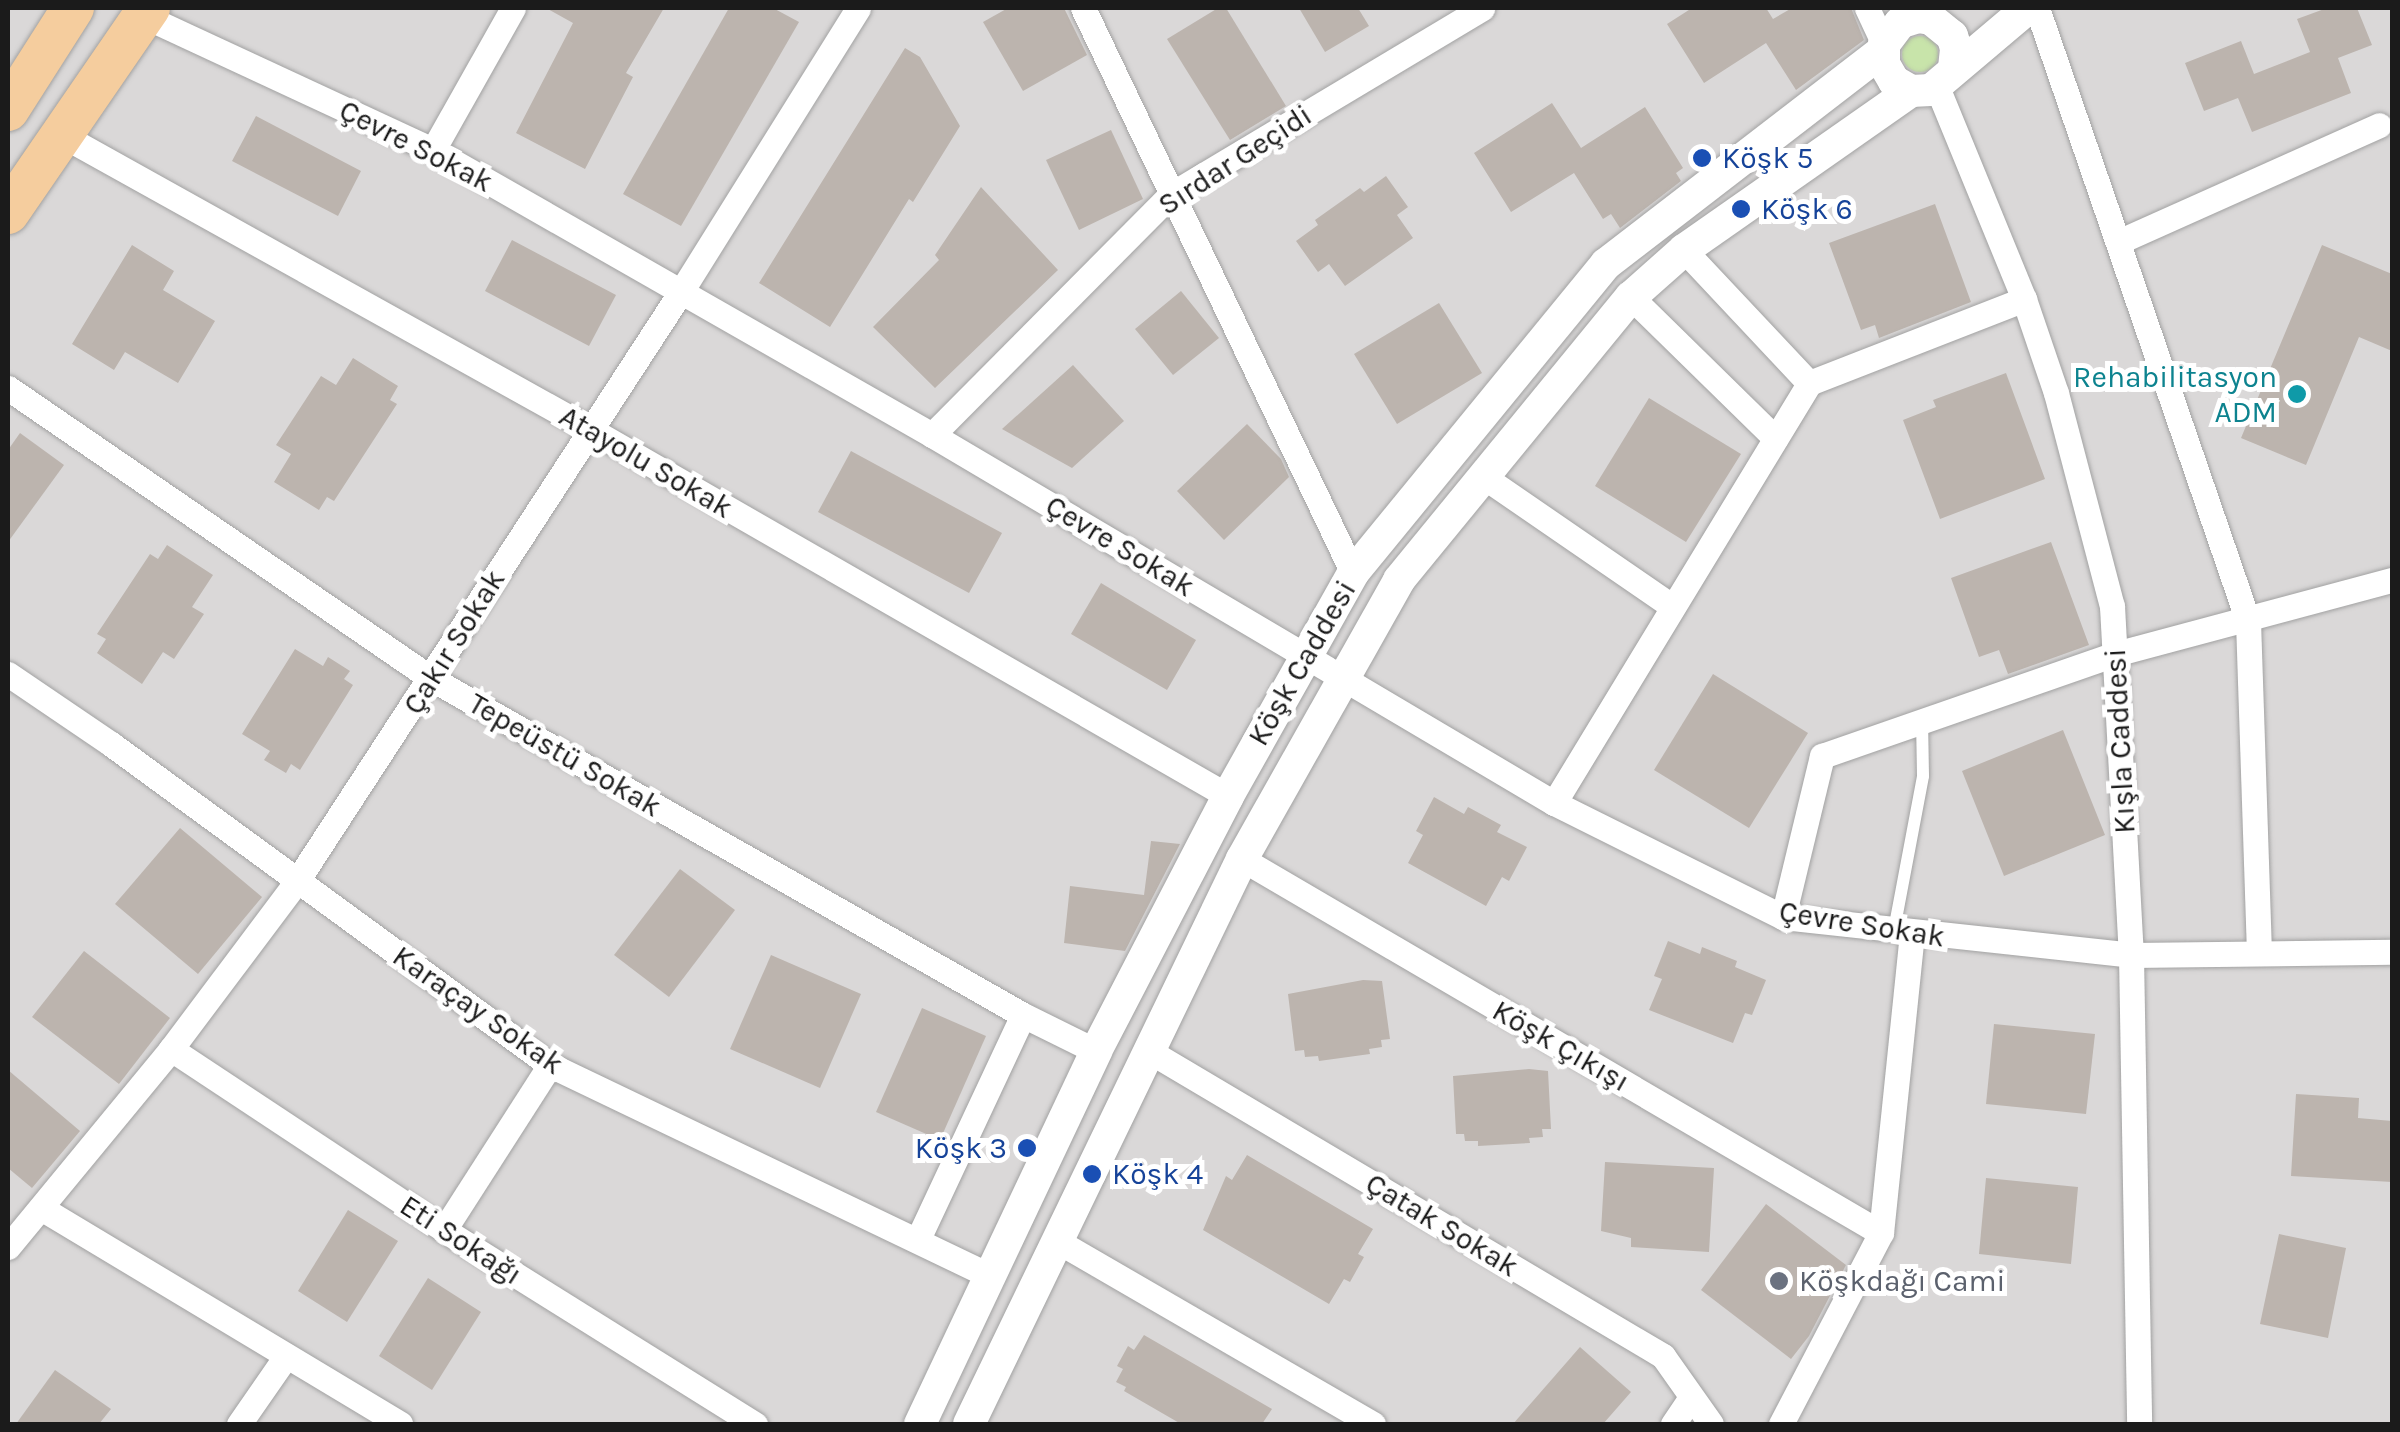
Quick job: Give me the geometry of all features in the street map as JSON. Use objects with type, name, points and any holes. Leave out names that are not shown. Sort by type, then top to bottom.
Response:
[{"type":"main road","points":[[8,213],[147,12]]},
{"type":"main road","points":[[8,110],[64,17]]},
{"type":"street","points":[[433,150],[514,8]]},
{"type":"street","name":"Çakır Sokak","points":[[8,1247],[170,1049],[297,881],[432,679],[588,428],[682,290],[858,8]]},
{"type":"street","points":[[1083,8],[1353,573]]},
{"type":"street","name":"Sırdar Geçidi","points":[[932,435],[1170,195],[1482,8]]},
{"type":"street","points":[[1867,8],[1884,47],[1890,76],[1934,82],[1957,54],[1952,36],[1925,15]]},
{"type":"street","points":[[1884,47],[1900,23],[1964,8]]},
{"type":"street","name":"Köşk Caddesi","points":[[974,1423],[1242,860],[1399,580],[1631,297],[1684,250],[1934,82],[2028,8]]},
{"type":"street","points":[[2037,8],[2248,621],[2259,953]]},
{"type":"street","name":"Çevre Sokak","points":[[147,12],[433,150],[932,435],[1304,654],[1343,682],[1554,803],[1782,917],[2131,955],[2392,952]]},
{"type":"street","name":"Köşk Caddesi","points":[[920,1424],[1096,1051],[1304,654],[1353,573],[1606,264],[1884,47]]},
{"type":"street","name":"Kışla Caddesi","points":[[1934,82],[2024,300],[2056,393],[2112,606],[2131,955],[2139,1424]]},
{"type":"street","points":[[2118,242],[2379,125]]},
{"type":"street","name":"Atayolu Sokak","points":[[60,134],[588,428],[1228,796]]},
{"type":"street","points":[[1684,250],[1809,383]]},
{"type":"street","points":[[1631,297],[1776,438]]},
{"type":"street","points":[[1554,803],[1809,383],[2024,300]]},
{"type":"street","name":"Tepeüstü Sokak","points":[[8,388],[432,679],[1023,1015],[1096,1051]]},
{"type":"street","points":[[1484,477],[1672,608]]},
{"type":"street","points":[[1782,917],[1822,756],[2115,654],[2392,580]]},
{"type":"street","name":"Karaçay Sokak","points":[[8,674],[550,1066],[990,1276]]},
{"type":"street","name":"Köşk Çıkışı","points":[[1242,860],[1880,1233]]},
{"type":"street","points":[[1782,1424],[1880,1233],[1903,933]]},
{"type":"street","points":[[918,1239],[1023,1015]]},
{"type":"street","name":"Eti Sokağı","points":[[170,1049],[444,1230],[755,1424]]},
{"type":"street","name":"Çatak Sokak","points":[[1150,1051],[1663,1356],[1711,1424]]},
{"type":"street","points":[[444,1230],[550,1066]]},
{"type":"street","points":[[40,1208],[400,1424]]},
{"type":"street","points":[[1060,1242],[1373,1424]]},
{"type":"street","points":[[239,1424],[286,1356]]},
{"type":"street","points":[[1673,1424],[1691,1397]]},
{"type":"lane","points":[[1903,933],[1923,776],[1922,721]]},
{"type":"shaded area","points":[[8,8],[2392,8],[2392,1424],[8,1424]]},
{"type":"green space","points":[[1920,36],[1933,41],[1938,54],[1933,67],[1920,72],[1907,67],[1902,54],[1907,41]]},
{"type":"building","points":[[546,8],[664,8],[626,73],[633,77],[585,169],[516,133],[573,23]]},
{"type":"building","points":[[729,8],[773,8],[799,22],[681,226],[623,194]]},
{"type":"building","points":[[1008,8],[1064,8],[1087,55],[1023,91],[983,22]]},
{"type":"building","points":[[1218,8],[1226,8],[1286,106],[1230,140],[1167,39]]},
{"type":"building","points":[[1299,8],[1358,8],[1369,26],[1325,52]]},
{"type":"building","points":[[1692,8],[1766,8],[1773,19],[1792,8],[1851,8],[1864,40],[1796,90],[1766,43],[1704,83],[1667,24]]},
{"type":"building","points":[[2327,8],[2357,8],[2372,45],[2338,58],[2351,93],[2252,132],[2238,98],[2204,111],[2185,63],[2241,41],[2254,74],[2310,52],[2297,19]]},
{"type":"building","points":[[905,48],[920,57],[960,126],[913,202],[909,199],[830,327],[759,283]]},
{"type":"building","points":[[1552,103],[1581,148],[1645,107],[1683,168],[1676,173],[1681,181],[1620,228],[1611,214],[1603,219],[1574,173],[1511,212],[1474,153]]},
{"type":"building","points":[[256,116],[361,171],[338,216],[232,161]]},
{"type":"building","points":[[1111,130],[1143,199],[1079,230],[1046,160]]},
{"type":"building","points":[[1386,176],[1408,207],[1397,215],[1413,238],[1345,286],[1329,264],[1318,272],[1296,241],[1318,225],[1315,220],[1360,188],[1364,192]]},
{"type":"building","points":[[981,187],[1058,270],[935,388],[873,327],[939,260],[935,255]]},
{"type":"building","points":[[1935,204],[1971,302],[1879,338],[1875,325],[1861,330],[1829,243]]},
{"type":"building","points":[[512,240],[616,295],[589,346],[485,291]]},
{"type":"building","points":[[132,245],[174,271],[163,290],[215,321],[178,383],[125,352],[114,370],[72,344]]},
{"type":"building","name":"Rehabilitasyon ADM","points":[[2322,245],[2392,274],[2392,351],[2359,337],[2306,465],[2241,438]]},
{"type":"building","points":[[1181,291],[1219,338],[1173,375],[1135,329]]},
{"type":"building","points":[[1439,303],[1482,373],[1397,424],[1354,354]]},
{"type":"building","points":[[353,358],[398,386],[390,400],[397,404],[334,501],[327,497],[319,510],[274,482],[291,454],[276,445],[321,376],[336,385]]},
{"type":"building","points":[[1073,365],[1124,421],[1072,468],[1002,429]]},
{"type":"building","points":[[2006,373],[2045,479],[1940,519],[1903,420],[1936,407],[1933,400]]},
{"type":"building","points":[[1649,398],[1741,454],[1686,542],[1595,486]]},
{"type":"building","points":[[1247,424],[1281,459],[1289,477],[1224,540],[1177,491]]},
{"type":"building","points":[[20,433],[64,465],[8,542],[8,450]]},
{"type":"building","points":[[851,451],[1002,533],[969,593],[818,512]]},
{"type":"building","points":[[2051,542],[2089,645],[2008,674],[1999,650],[1979,657],[1951,578]]},
{"type":"building","points":[[167,545],[213,575],[192,607],[204,614],[174,659],[163,652],[142,684],[97,653],[106,639],[97,634],[150,554],[158,559]]},
{"type":"building","points":[[1101,583],[1196,640],[1167,690],[1071,634]]},
{"type":"building","points":[[295,649],[323,666],[328,657],[350,671],[344,679],[353,685],[300,770],[291,764],[286,773],[264,760],[270,751],[242,734]]},
{"type":"building","points":[[1713,674],[1808,733],[1749,828],[1654,770]]},
{"type":"building","points":[[2063,730],[2105,835],[2004,876],[1962,771]]},
{"type":"building","points":[[1434,797],[1464,814],[1468,807],[1501,825],[1497,832],[1527,847],[1509,881],[1502,877],[1486,906],[1408,863],[1423,835],[1416,831]]},
{"type":"building","points":[[180,828],[262,897],[198,974],[115,904]]},
{"type":"building","points":[[1151,841],[1180,844],[1125,951],[1064,943],[1070,886],[1144,895]]},
{"type":"building","points":[[680,869],[735,910],[669,997],[614,955]]},
{"type":"building","points":[[1668,941],[1700,954],[1702,947],[1737,961],[1735,967],[1766,980],[1752,1015],[1745,1013],[1733,1043],[1649,1010],[1662,979],[1654,976]]},
{"type":"building","points":[[84,951],[170,1018],[119,1084],[32,1017]]},
{"type":"building","points":[[771,955],[861,994],[820,1088],[730,1049]]},
{"type":"building","points":[[1363,980],[1382,981],[1390,1039],[1381,1040],[1382,1047],[1369,1049],[1370,1054],[1319,1061],[1318,1056],[1305,1057],[1304,1050],[1295,1051],[1288,994]]},
{"type":"building","points":[[922,1008],[986,1036],[940,1140],[876,1112]]},
{"type":"building","points":[[1994,1024],[2095,1034],[2086,1114],[1986,1104]]},
{"type":"building","points":[[8,1070],[80,1131],[32,1188],[8,1168]]},
{"type":"building","points":[[1548,1071],[1551,1129],[1542,1129],[1543,1137],[1529,1138],[1530,1143],[1478,1146],[1478,1141],[1465,1141],[1464,1134],[1456,1134],[1453,1076]]},
{"type":"building","points":[[2296,1094],[2359,1098],[2358,1118],[2392,1121],[2392,1182],[2291,1176]]},
{"type":"building","points":[[1247,1155],[1373,1229],[1358,1254],[1364,1257],[1350,1282],[1344,1279],[1329,1304],[1203,1230],[1226,1176],[1232,1180]]},
{"type":"building","points":[[1605,1162],[1714,1168],[1709,1252],[1631,1247],[1631,1238],[1601,1231]]},
{"type":"building","points":[[1986,1178],[2078,1187],[2071,1264],[1979,1254]]},
{"type":"building","name":"Köşkdağı Cami","points":[[1766,1204],[1846,1265],[1809,1336],[1791,1359],[1701,1290]]},
{"type":"building","points":[[348,1210],[398,1241],[347,1322],[298,1291]]},
{"type":"building","points":[[2279,1234],[2346,1248],[2328,1338],[2260,1324]]},
{"type":"building","points":[[428,1278],[481,1312],[432,1390],[379,1356]]},
{"type":"building","points":[[1144,1335],[1272,1409],[1262,1424],[1181,1424],[1124,1391],[1126,1387],[1116,1382],[1123,1369],[1117,1366],[1128,1346],[1134,1350]]},
{"type":"building","points":[[1580,1347],[1631,1392],[1603,1424],[1513,1424]]},
{"type":"building","points":[[55,1370],[111,1409],[99,1424],[16,1424]]},
{"type":"place","name":"Köşk 5","points":[[1702,158]]},
{"type":"place","name":"Köşk 6","points":[[1741,209]]},
{"type":"place","name":"Rehabilitasyon ADM","points":[[2297,394]]},
{"type":"place","name":"Köşk 3","points":[[1027,1148]]},
{"type":"place","name":"Köşk 4","points":[[1092,1174]]},
{"type":"place","name":"Köşkdağı Cami","points":[[1779,1281]]}]
